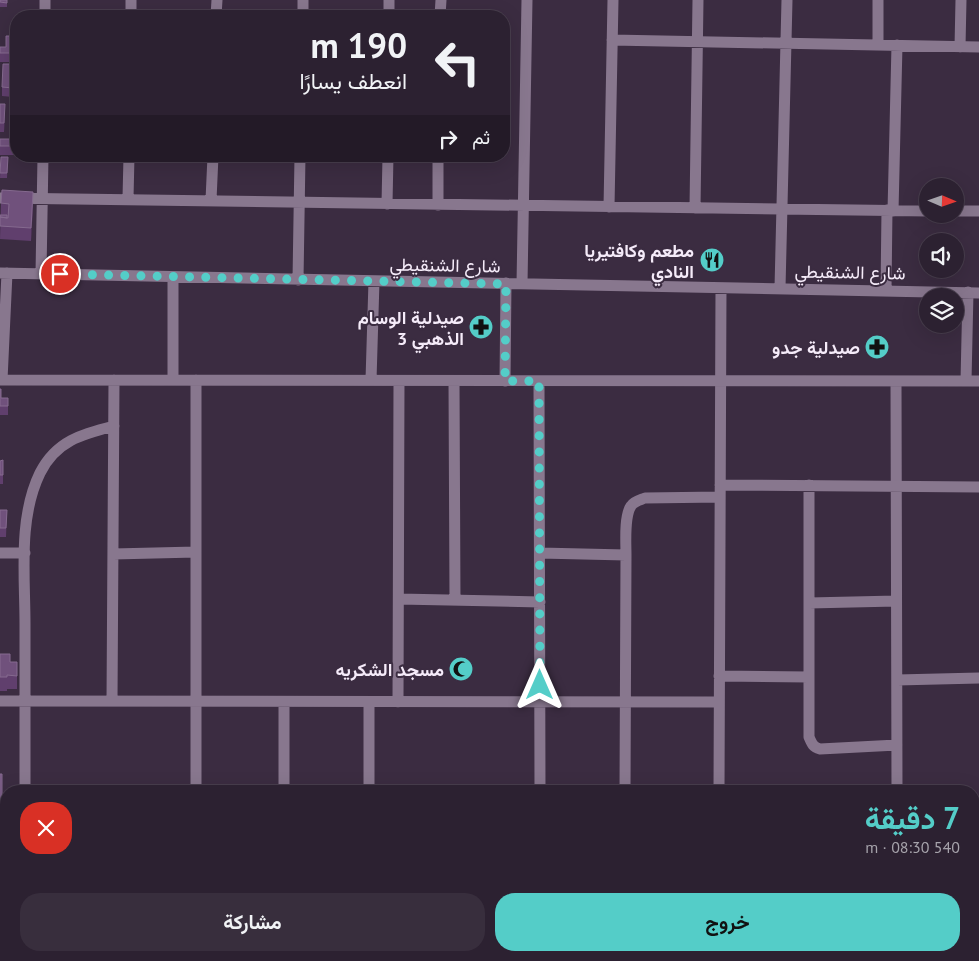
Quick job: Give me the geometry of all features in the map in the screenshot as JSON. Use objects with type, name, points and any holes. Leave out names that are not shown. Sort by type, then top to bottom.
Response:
[{"type":"street","points":[[522,284],[526,0]]},
{"type":"street","points":[[610,207],[613,0]]},
{"type":"street","points":[[695,208],[698,0]]},
{"type":"street","points":[[780,288],[787,0]]},
{"type":"street","points":[[878,0],[878,45]]},
{"type":"street","points":[[960,0],[960,47]]},
{"type":"street","points":[[612,40],[979,47]]},
{"type":"street","points":[[886,291],[897,45]]},
{"type":"street","points":[[41,274],[43,162]]},
{"type":"street","points":[[128,198],[129,162]]},
{"type":"street","points":[[211,200],[213,162]]},
{"type":"street","points":[[298,280],[300,162]]},
{"type":"street","points":[[387,204],[388,162]]},
{"type":"street","points":[[438,162],[438,205]]},
{"type":"street","points":[[0,198],[128,198],[300,203],[919,211]]},
{"type":"street","points":[[964,211],[979,211]]},
{"type":"street","points":[[3,273],[1,380],[979,381]]},
{"type":"street","name":"شارع الشنقيطي","points":[[3,273],[173,278],[974,292]]},
{"type":"street","points":[[173,278],[173,380]]},
{"type":"street","points":[[371,380],[374,281]]},
{"type":"street","points":[[505,381],[506,284]]},
{"type":"street","points":[[719,785],[721,288]]},
{"type":"street","points":[[966,381],[974,292]]},
{"type":"street","points":[[112,701],[114,380]]},
{"type":"street","points":[[196,380],[196,785]]},
{"type":"street","points":[[398,702],[399,381]]},
{"type":"street","points":[[454,381],[455,600]]},
{"type":"street","points":[[539,381],[540,785]]},
{"type":"street","points":[[896,381],[897,785]]},
{"type":"street","points":[[25,785],[25,552],[28,505],[40,472],[66,442],[83,434],[114,426]]},
{"type":"street","points":[[720,485],[979,487]]},
{"type":"street","points":[[809,486],[810,737],[814,747],[820,749],[897,745]]},
{"type":"street","points":[[625,785],[626,555],[627,516],[630,506],[636,501],[645,498],[720,497]]},
{"type":"street","points":[[0,553],[25,552]]},
{"type":"street","points":[[113,554],[196,552]]},
{"type":"street","points":[[540,553],[626,555]]},
{"type":"street","points":[[398,599],[540,602]]},
{"type":"street","points":[[809,603],[896,602]]},
{"type":"street","points":[[719,676],[809,677]]},
{"type":"street","points":[[897,680],[979,678]]},
{"type":"street","points":[[0,701],[719,702]]},
{"type":"street","points":[[284,702],[284,785]]},
{"type":"street","points":[[369,702],[369,785]]},
{"type":"building","points":[[0,0],[7,0],[7,3],[0,2]]},
{"type":"building","points":[[6,36],[10,36],[10,53],[0,53],[0,47],[6,47]]},
{"type":"building","points":[[3,64],[10,64],[10,88],[2,87]]},
{"type":"building","points":[[0,104],[5,104],[4,123],[0,123]]},
{"type":"building","points":[[0,139],[10,139],[10,146],[0,146]]},
{"type":"building","points":[[1,157],[8,157],[7,173],[0,173]]},
{"type":"building","points":[[2,190],[33,192],[31,228],[0,226],[0,217],[8,218],[9,204],[1,203]]},
{"type":"building","points":[[0,215],[7,215],[7,218],[0,217]]},
{"type":"building","points":[[0,389],[1,398],[8,398],[8,406],[0,406]]},
{"type":"building","points":[[3,460],[3,475],[0,475],[0,461]]},
{"type":"building","points":[[0,510],[7,510],[6,528],[0,528]]},
{"type":"building","points":[[0,654],[10,654],[10,662],[17,662],[17,676],[7,675],[7,677],[0,677]]},
{"type":"building","points":[[0,774],[2,774],[2,785],[0,785]]},
{"type":"place","name":"مطعم وكافتيريا النادي","points":[[712,260]]},
{"type":"place","name":"صيدلية الوسام الذهبي 3","points":[[481,327]]},
{"type":"place","name":"صيدلية جدو","points":[[877,347]]},
{"type":"place","name":"مسجد الشكريه","points":[[461,669]]},
{"type":"route","points":[[60,274],[506,284],[505,381],[539,381],[540,685]]}]
